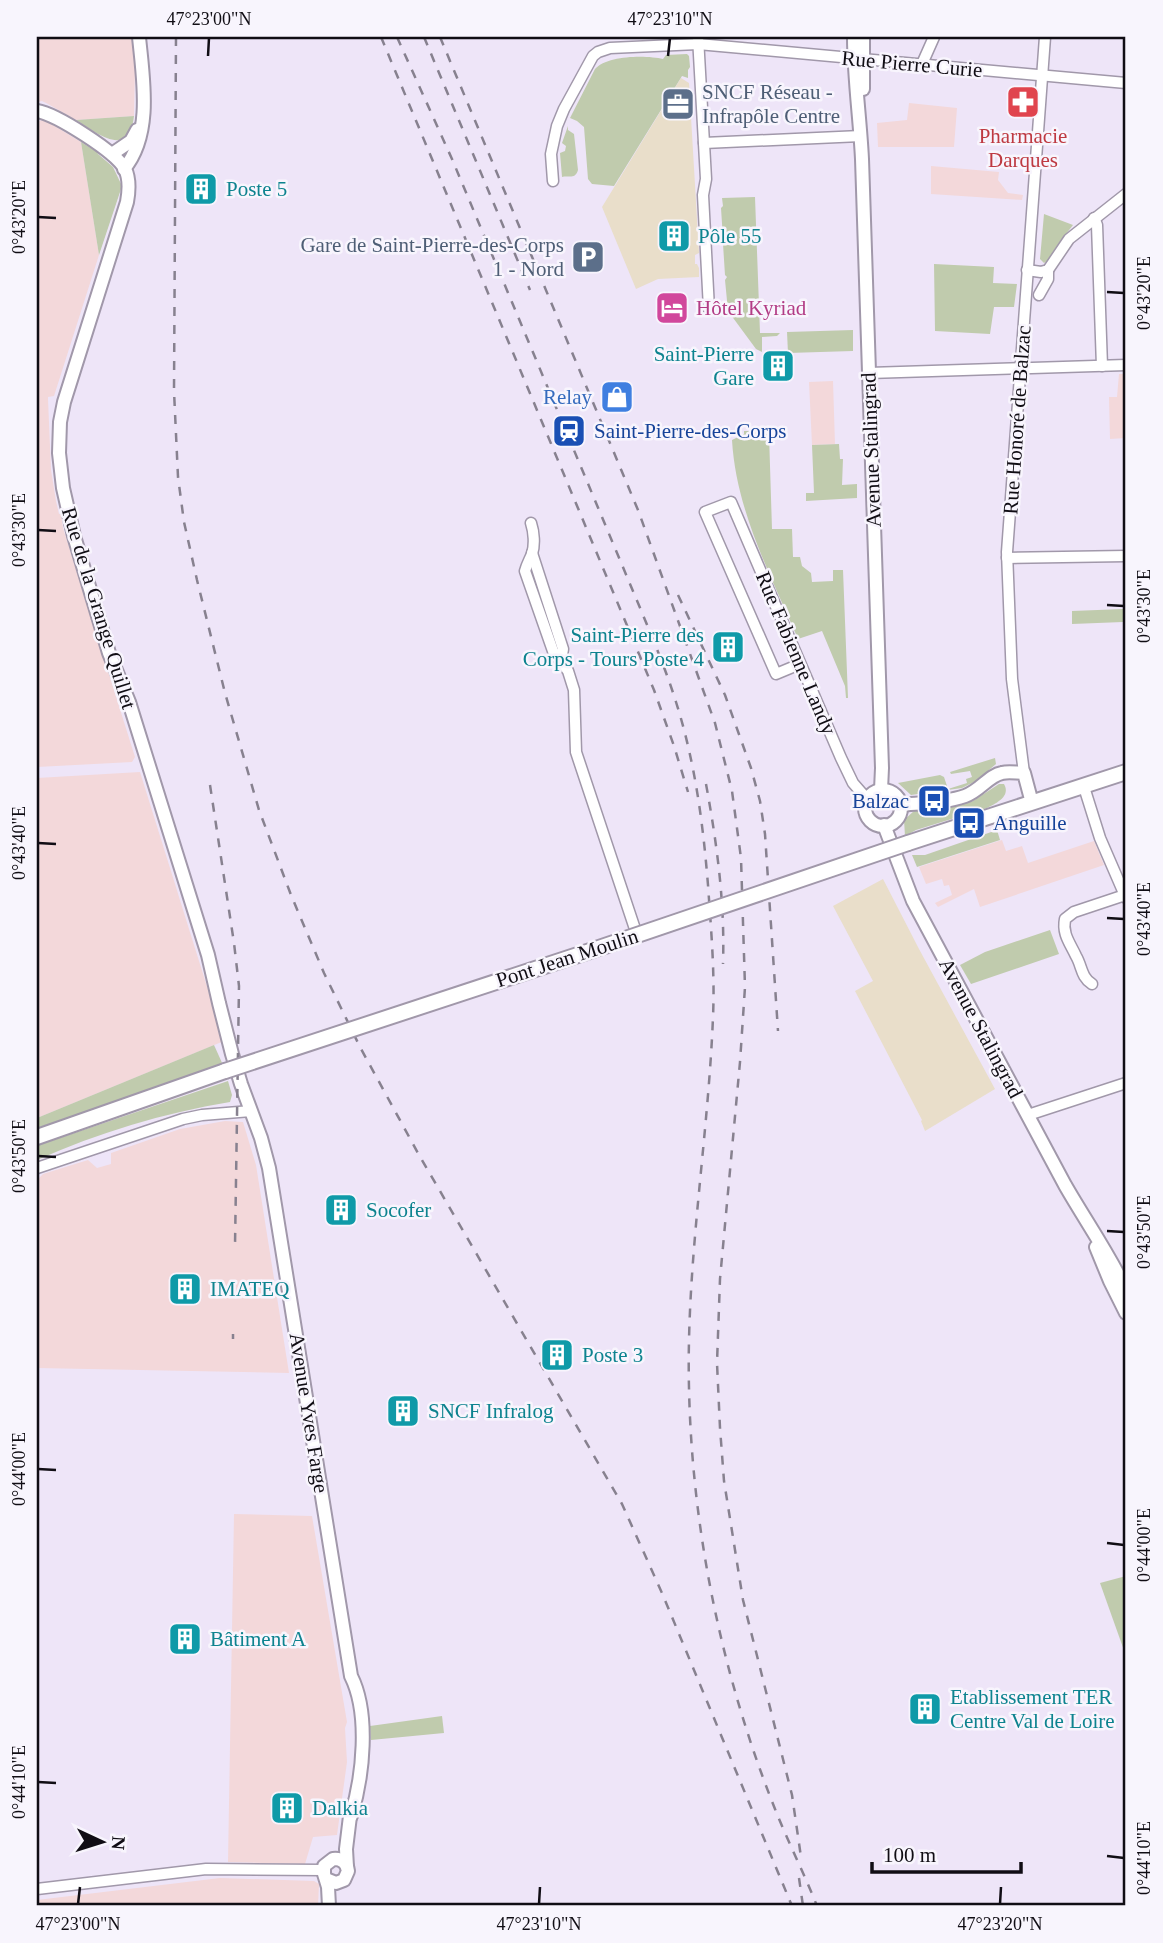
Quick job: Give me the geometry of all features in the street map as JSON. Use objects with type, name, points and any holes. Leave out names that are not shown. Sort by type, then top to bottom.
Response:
[{"type":"main road","name":"Pont Jean Moulin","points":[[37,1137],[225,1071],[1126,772]]},
{"type":"street","points":[[37,111],[50,115],[112,154],[124,169],[139,141],[143,79],[139,37]]},
{"type":"street","name":"Avenue Stalingrad","points":[[854,37],[859,59]]},
{"type":"street","name":"Avenue Stalingrad","points":[[863,37],[855,88],[860,110],[861,136],[881,790]]},
{"type":"street","points":[[922,64],[934,37]]},
{"type":"street","name":"Rue Honoré de Balzac","points":[[1032,803],[1024,773],[1012,679],[1007,558],[1045,37]]},
{"type":"street","points":[[698,40],[706,179],[703,195],[709,309]]},
{"type":"street","name":"Rue Pierre Curie","points":[[552,181],[551,154],[564,109],[593,56],[610,48],[698,40],[859,59],[1126,83]]},
{"type":"street","points":[[112,154],[127,145],[134,136],[143,103]]},
{"type":"street","points":[[704,143],[861,136]]},
{"type":"street","name":"Rue de la Grange Quillet","points":[[124,169],[129,188],[127,202],[60,422],[59,453],[63,488],[74,536],[109,653],[129,702],[208,955],[232,1054],[251,1111]]},
{"type":"street","points":[[1039,295],[1048,279],[1048,270],[1069,239],[1126,194]]},
{"type":"street","points":[[1094,218],[1097,225],[1102,366]]},
{"type":"street","points":[[1027,270],[1048,270]]},
{"type":"street","points":[[869,373],[1126,365]]},
{"type":"street","name":"Rue Fabienne Landy","points":[[800,664],[776,674],[705,512],[732,502],[853,783],[867,799]]},
{"type":"street","points":[[531,523],[534,540],[525,571],[553,651],[568,671],[574,690],[576,752],[637,934]]},
{"type":"street","points":[[1007,558],[1126,556]]},
{"type":"street","points":[[900,805],[960,798],[977,791],[998,774],[1024,773]]},
{"type":"street","points":[[1084,787],[1100,838],[1126,897],[1074,912],[1065,919],[1064,927],[1069,944],[1084,977],[1092,984]]},
{"type":"street","points":[[881,790],[891,792],[900,805],[895,821],[884,825],[873,823],[867,815],[866,804],[867,799],[881,790]]},
{"type":"street","name":"Avenue Stalingrad","points":[[884,825],[913,901],[1089,1227],[1111,1259],[1126,1290]]},
{"type":"street","points":[[1028,1115],[1126,1083]]},
{"type":"street","points":[[37,1168],[183,1119],[251,1111]]},
{"type":"street","name":"Avenue Yves Farge","points":[[251,1111],[269,1168],[364,1742],[347,1838],[347,1867]]},
{"type":"street","name":"Avenue Stalingrad","points":[[1089,1227],[1126,1313]]},
{"type":"street","name":"Avenue Yves Farge","points":[[333,1859],[341,1853],[347,1838]]},
{"type":"street","points":[[329,1906],[326,1863],[333,1859],[341,1860],[348,1871],[335,1906]]},
{"type":"street","points":[[37,1889],[206,1869],[325,1875],[336,1882],[344,1880]]},
{"type":"shaded area","points":[[37,37],[132,37],[135,70],[134,116],[76,120],[42,101],[37,102]]},
{"type":"shaded area","points":[[681,78],[689,83],[699,253],[695,255],[695,264],[699,268],[699,277],[658,279],[636,289],[602,207]]},
{"type":"shaded area","points":[[909,103],[957,108],[954,147],[878,147],[877,123],[907,120]]},
{"type":"shaded area","points":[[45,120],[81,142],[99,255],[54,396],[48,397],[51,470],[63,528],[135,757],[132,762],[37,767],[37,121]]},
{"type":"shaded area","points":[[931,166],[999,172],[998,180],[1008,193],[1023,195],[1022,200],[931,194]]},
{"type":"shaded area","points":[[1119,374],[1125,374],[1126,438],[1110,439],[1109,397],[1117,397]]},
{"type":"shaded area","points":[[833,381],[835,444],[812,445],[809,382]]},
{"type":"shaded area","points":[[140,772],[224,1041],[37,1118],[37,778]]},
{"type":"shaded area","points":[[1002,840],[1006,851],[1022,846],[1028,863],[1094,841],[1104,865],[980,907],[974,889],[938,907],[935,903],[952,895],[949,885],[944,886],[942,879],[926,884],[919,867]]},
{"type":"shaded area","points":[[883,879],[995,1089],[925,1131],[922,1120],[855,991],[873,981],[833,906]]},
{"type":"shaded area","points":[[225,1121],[243,1122],[256,1165],[289,1373],[37,1368],[37,1180],[43,1174],[88,1160],[97,1168],[111,1164],[111,1153],[180,1129]]},
{"type":"shaded area","points":[[234,1514],[312,1516],[347,1722],[347,1762],[337,1835],[313,1837],[305,1864],[228,1862]]},
{"type":"shaded area","points":[[220,1878],[314,1881],[319,1884],[318,1906],[37,1906],[37,1900]]},
{"type":"green space","points":[[687,54],[690,67],[688,78],[682,76],[614,186],[592,184],[588,179],[584,127],[570,118],[595,69],[601,64],[618,59],[663,59],[666,55]]},
{"type":"green space","points":[[134,116],[126,137],[119,140],[102,136],[76,120]]},
{"type":"green space","points":[[568,126],[568,130],[574,134],[578,170],[573,176],[562,177],[560,153],[565,151],[566,146],[562,143]]},
{"type":"green space","points":[[81,142],[113,167],[122,186],[99,255]]},
{"type":"green space","points":[[755,197],[760,333],[780,333],[777,336],[762,337],[762,352],[756,349],[728,311],[721,208],[722,198]]},
{"type":"green space","points":[[1044,214],[1073,225],[1044,263],[1040,259]]},
{"type":"green space","points":[[934,264],[994,267],[993,283],[1017,284],[1014,307],[994,307],[990,334],[935,331]]},
{"type":"green space","points":[[853,330],[853,351],[788,353],[787,332]]},
{"type":"green space","points":[[744,431],[769,434],[772,529],[792,529],[793,557],[800,557],[802,566],[811,573],[812,582],[833,581],[833,570],[843,570],[848,698],[822,631],[798,639],[756,541],[740,491],[732,440],[744,434]]},
{"type":"green space","points":[[839,444],[840,459],[843,459],[842,485],[857,484],[857,498],[806,501],[806,493],[814,493],[812,445]]},
{"type":"green space","points":[[1123,609],[1123,622],[1072,624],[1072,611]]},
{"type":"green space","points":[[995,758],[996,764],[976,781],[962,788],[911,795],[898,783],[940,775],[944,777],[948,789],[967,783],[966,779],[972,777],[970,771],[950,772]]},
{"type":"green space","points":[[999,784],[1004,784],[1006,792],[1002,799],[991,806],[905,836],[904,820],[914,811],[957,806],[973,801]]},
{"type":"green space","points":[[997,830],[1000,840],[917,867],[912,855],[925,855]]},
{"type":"green space","points":[[1050,930],[1059,954],[971,984],[960,965],[985,952]]},
{"type":"green space","points":[[214,1045],[223,1065],[37,1128],[37,1118]]},
{"type":"green space","points":[[228,1081],[232,1095],[230,1102],[131,1125],[37,1160],[39,1145]]},
{"type":"green space","points":[[1126,1576],[1126,1656],[1100,1583]]},
{"type":"green space","points":[[442,1716],[444,1733],[371,1740],[370,1726]]},
{"type":"railway","points":[[176,37],[174,391],[178,477],[184,522],[197,580],[225,693],[259,810],[324,973],[360,1047],[419,1155],[622,1504],[662,1593],[792,1906]]},
{"type":"railway","points":[[381,37],[654,690],[688,792]]},
{"type":"railway","points":[[397,37],[452,159],[661,659],[688,747],[704,839],[713,984],[710,1063],[689,1342],[691,1442],[696,1495],[713,1602],[740,1707],[775,1809],[817,1906]]},
{"type":"railway","points":[[424,37],[530,290]]},
{"type":"railway","points":[[440,37],[638,510],[715,723],[732,791],[741,858],[745,987],[720,1279],[717,1363],[720,1428],[724,1481],[743,1600],[792,1795],[801,1857]]},
{"type":"railway","points":[[678,595],[725,695],[760,801],[765,834],[778,1031]]},
{"type":"railway","points":[[706,784],[719,874],[723,964]]},
{"type":"railway","points":[[210,785],[239,986],[235,1246]]},
{"type":"railway","points":[[233,1334],[233,1339]]},
{"type":"railway","points":[[799,1878],[803,1906]]},
{"type":"place","name":"Pharmacie Darques","points":[[1023,102]]},
{"type":"place","name":"SNCF Réseau - Infrapôle Centre","points":[[678,104]]},
{"type":"place","name":"Poste 5","points":[[201,189]]},
{"type":"place","name":"Pôle 55","points":[[674,236]]},
{"type":"place","name":"Gare de Saint-Pierre-des-Corps 1 - Nord","points":[[588,257]]},
{"type":"place","name":"Hôtel Kyriad","points":[[672,308]]},
{"type":"place","name":"Saint-Pierre Gare","points":[[778,366]]},
{"type":"place","name":"Relay","points":[[617,397]]},
{"type":"place","name":"Saint-Pierre-des-Corps","points":[[569,431]]},
{"type":"place","name":"Saint-Pierre des Corps - Tours Poste 4","points":[[728,647]]},
{"type":"place","name":"Balzac","points":[[934,801]]},
{"type":"place","name":"Anguille","points":[[969,823]]},
{"type":"place","name":"Socofer","points":[[341,1210]]},
{"type":"place","name":"IMATEQ","points":[[185,1289]]},
{"type":"place","name":"Poste 3","points":[[557,1355]]},
{"type":"place","name":"SNCF Infralog","points":[[403,1411]]},
{"type":"place","name":"Bâtiment A","points":[[185,1639]]},
{"type":"place","name":"Etablissement TER Centre Val de Loire","points":[[925,1709]]},
{"type":"place","name":"Dalkia","points":[[287,1808]]}]
